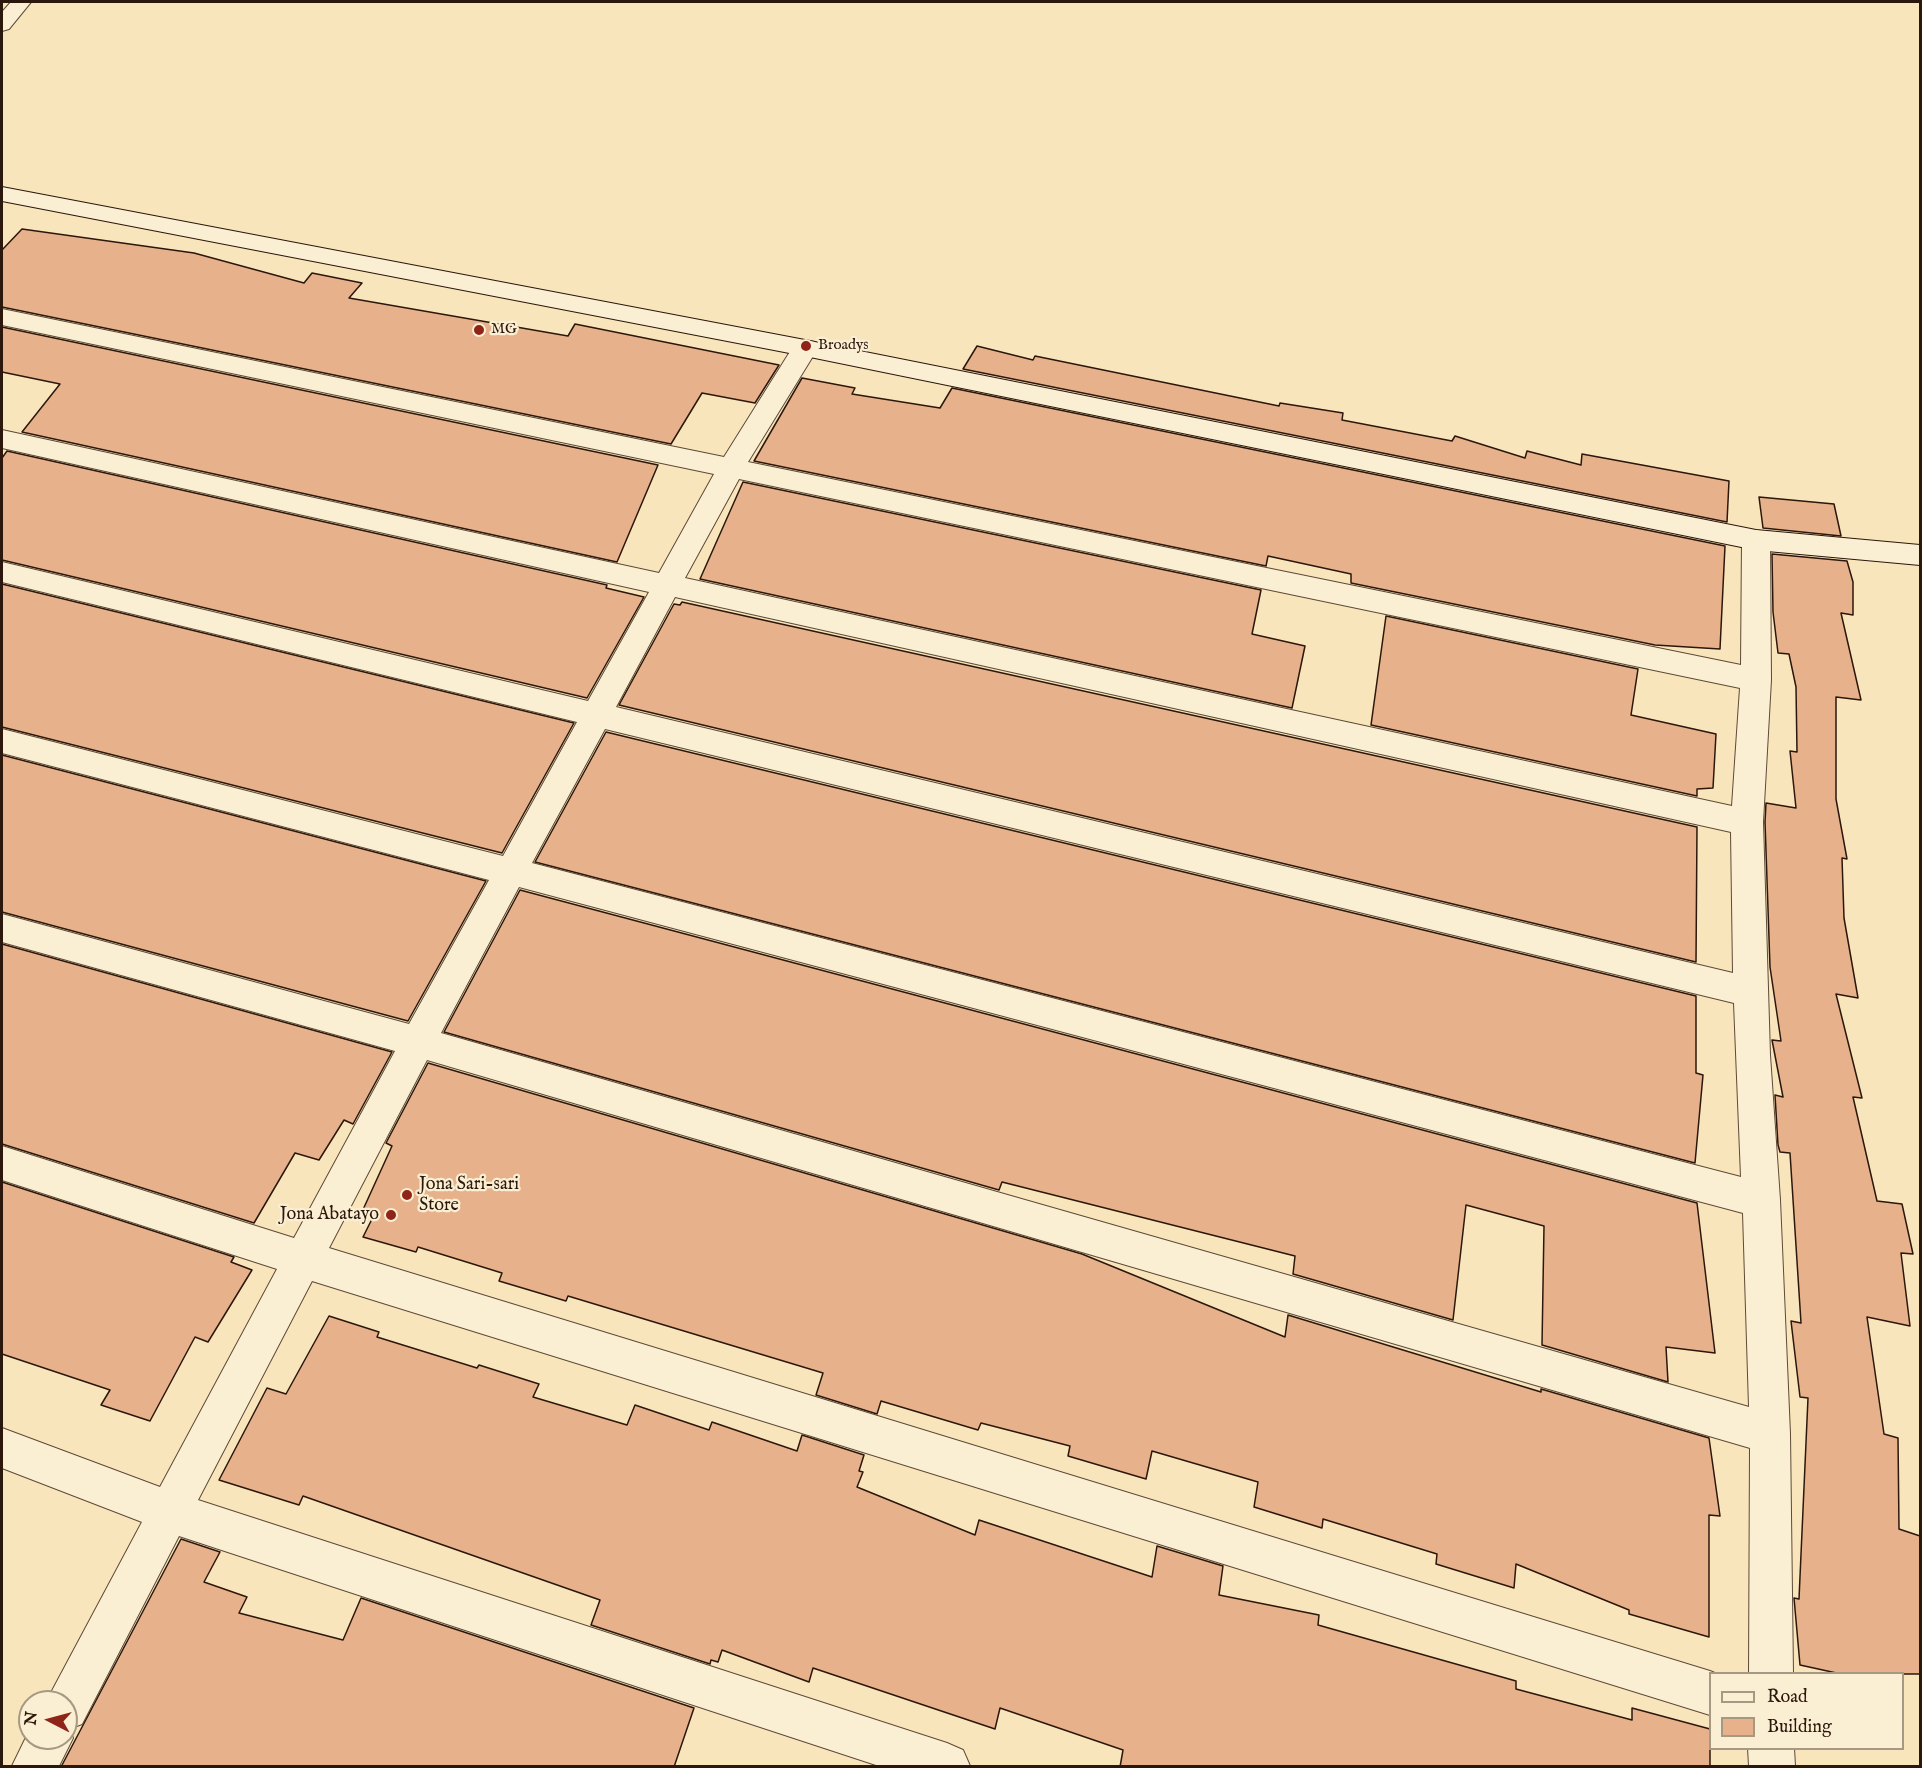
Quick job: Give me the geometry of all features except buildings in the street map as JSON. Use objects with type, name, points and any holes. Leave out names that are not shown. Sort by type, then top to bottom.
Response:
[{"type":"street","points":[[2,25],[21,2]]},
{"type":"street","points":[[2,194],[805,348],[1756,540],[1920,555]]},
{"type":"street","points":[[2,317],[732,466],[1756,680]]},
{"type":"street","points":[[76,1690],[418,1042],[732,466],[805,348]]},
{"type":"street","points":[[2,439],[1747,822]]},
{"type":"street","points":[[1756,540],[1756,680],[1747,822],[1751,992],[1770,1434],[1771,1672]]},
{"type":"street","points":[[2,573],[1751,992]]},
{"type":"street","points":[[2,741],[513,871],[1761,1200]]},
{"type":"street","points":[[2,928],[418,1042],[1770,1434]]},
{"type":"street","points":[[2,1163],[303,1259],[1709,1693]]},
{"type":"street","points":[[2,1448],[170,1512],[947,1767]]},
{"type":"street","points":[[35,1767],[44,1750]]},
{"type":"street","points":[[1772,1750],[1772,1767]]},
{"type":"place","name":"MG","points":[[479,330]]},
{"type":"place","name":"Broadys","points":[[806,346]]},
{"type":"place","name":"Jona Sari-sari Store","points":[[407,1195]]},
{"type":"place","name":"Jona Abatayo","points":[[391,1215]]}]
